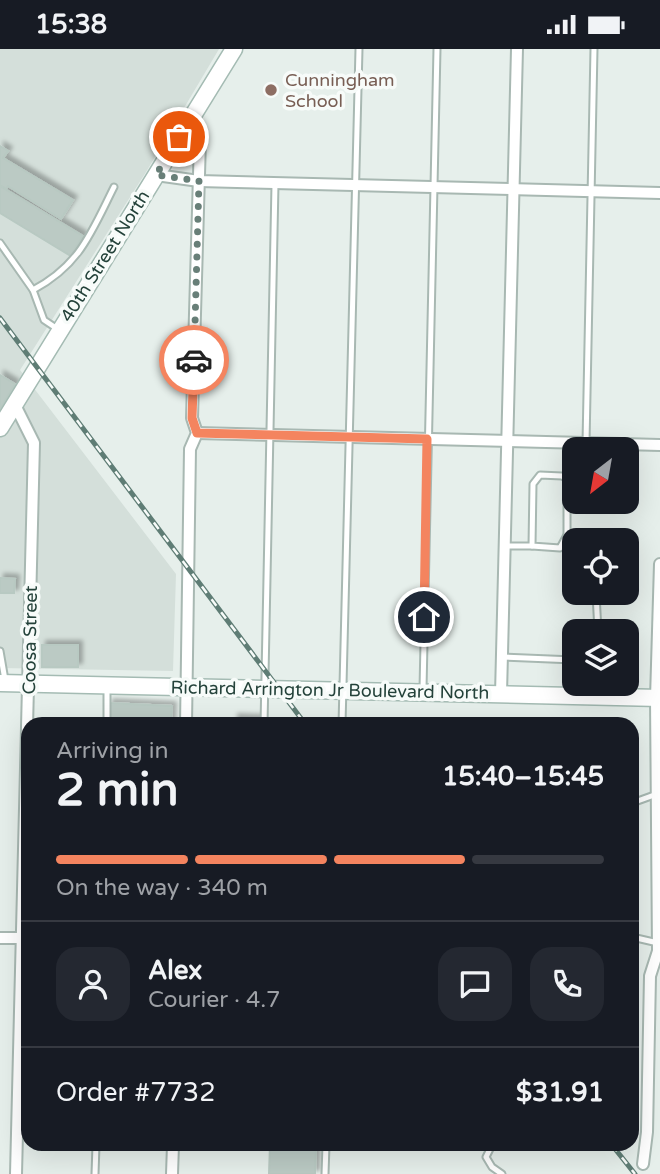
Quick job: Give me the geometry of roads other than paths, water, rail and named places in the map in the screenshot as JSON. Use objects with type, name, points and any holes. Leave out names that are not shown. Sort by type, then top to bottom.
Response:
[{"type":"street","name":"40th Street North","points":[[0,428],[234,49]]},
{"type":"street","points":[[501,694],[517,49]]},
{"type":"street","points":[[186,717],[190,449],[197,433],[192,418],[200,140],[191,119]]},
{"type":"street","points":[[156,175],[199,181],[275,184],[660,193]]},
{"type":"street","name":"Coosa Street","points":[[15,405],[34,443],[28,717]]},
{"type":"street","points":[[197,433],[562,442]]},
{"type":"street","points":[[639,444],[660,445]]},
{"type":"street","points":[[642,1169],[648,1132],[650,976],[658,948],[660,564]]},
{"type":"street","name":"Richard Arrington Jr Boulevard North","points":[[2,683],[658,698]]},
{"type":"street","points":[[0,938],[21,938]]},
{"type":"street","name":"Coosa Street","points":[[16,1174],[21,1043]]},
{"type":"street","points":[[172,1174],[173,1151]]},
{"type":"lane","points":[[342,717],[359,49]]},
{"type":"lane","points":[[422,692],[437,49]]},
{"type":"lane","points":[[586,437],[594,49]]},
{"type":"lane","points":[[264,717],[275,184]]},
{"type":"lane","points":[[33,290],[60,276],[87,241],[114,187]]},
{"type":"lane","points":[[0,243],[33,290],[44,320],[59,330]]},
{"type":"lane","points":[[533,546],[533,484],[540,475],[567,479],[567,528]]},
{"type":"lane","points":[[504,546],[561,548],[562,546]]},
{"type":"lane","points":[[0,651],[2,683]]},
{"type":"lane","points":[[501,657],[562,660]]},
{"type":"lane","points":[[107,685],[107,717]]},
{"type":"lane","points":[[639,800],[657,794]]},
{"type":"lane","points":[[639,940],[658,948]]},
{"type":"lane","points":[[95,1174],[96,1151]]},
{"type":"lane","points":[[325,1174],[326,1151]]},
{"type":"lane","points":[[489,1151],[486,1157],[492,1167],[502,1174]]},
{"type":"railway","points":[[0,318],[300,717]]},
{"type":"railway","points":[[617,1151],[635,1174]]},
{"type":"place","name":"Cunningham School","points":[[271,90]]}]
